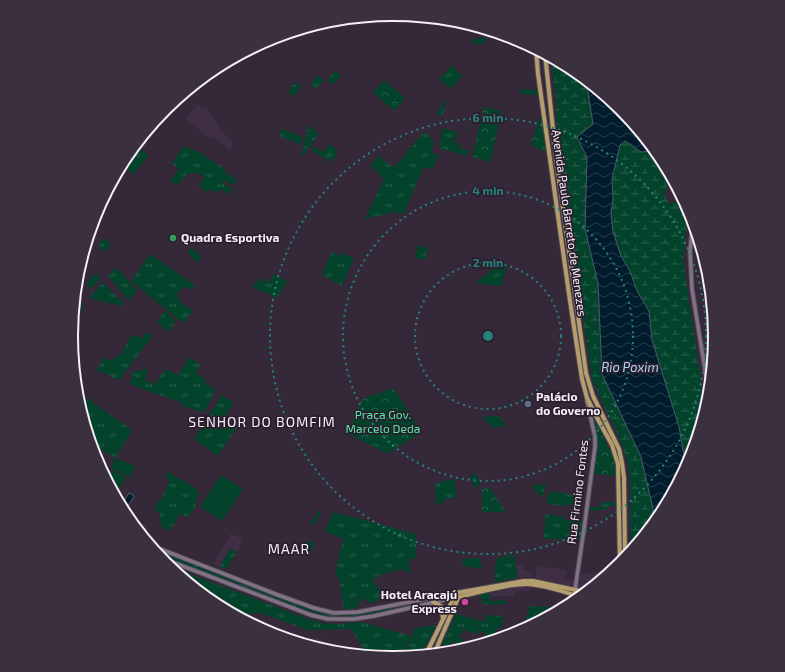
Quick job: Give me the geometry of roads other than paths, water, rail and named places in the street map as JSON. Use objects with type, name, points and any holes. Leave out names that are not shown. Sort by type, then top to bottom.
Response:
[{"type":"main road","name":"Avenida Paulo Barreto de Menezes","points":[[537,56],[570,305],[582,379],[587,398],[594,414],[612,445],[618,464],[620,554]]},
{"type":"main road","name":"Avenida Paulo Barreto de Menezes","points":[[545,60],[583,351],[589,385],[619,449],[622,463],[624,478],[625,548]]},
{"type":"main road","points":[[543,108],[546,110],[550,108]]},
{"type":"main road","points":[[691,237],[690,251],[692,289],[705,372]]},
{"type":"main road","name":"Rua Firmino Fontes","points":[[574,593],[595,447],[595,437],[587,398]]},
{"type":"main road","points":[[161,549],[282,597],[334,613],[358,612],[514,585],[528,584],[572,595]]},
{"type":"main road","points":[[174,563],[305,612],[328,619],[354,620],[457,595],[524,581],[533,581],[579,590]]},
{"type":"main road","points":[[429,649],[457,595]]},
{"type":"main road","points":[[436,648],[457,595]]},
{"type":"main road","points":[[433,602],[441,606],[443,620]]},
{"type":"water","name":"Rio Poxim","points":[[587,89],[615,113],[647,152],[641,152],[625,141],[620,145],[612,179],[613,199],[611,213],[613,232],[621,256],[630,271],[637,291],[649,311],[652,340],[679,427],[684,457],[665,494],[653,512],[641,457],[602,374],[598,283],[585,229],[587,157],[577,137],[593,124]]},
{"type":"water","points":[[129,493],[134,496],[128,506],[125,500]]},
{"type":"place","name":"Quadra Esportiva","points":[[173,238]]},
{"type":"place","name":"Palácio do Governo","points":[[528,404]]},
{"type":"place","name":"Hotel Aracajú Express","points":[[465,602]]},
{"type":"district","name":"SENHOR DO BOMFIM","points":[[262,422]]},
{"type":"district","name":"MAAR","points":[[289,549]]},
{"type":"park label","name":"Praça Gov. Marcelo Deda","points":[[383,422]]}]
